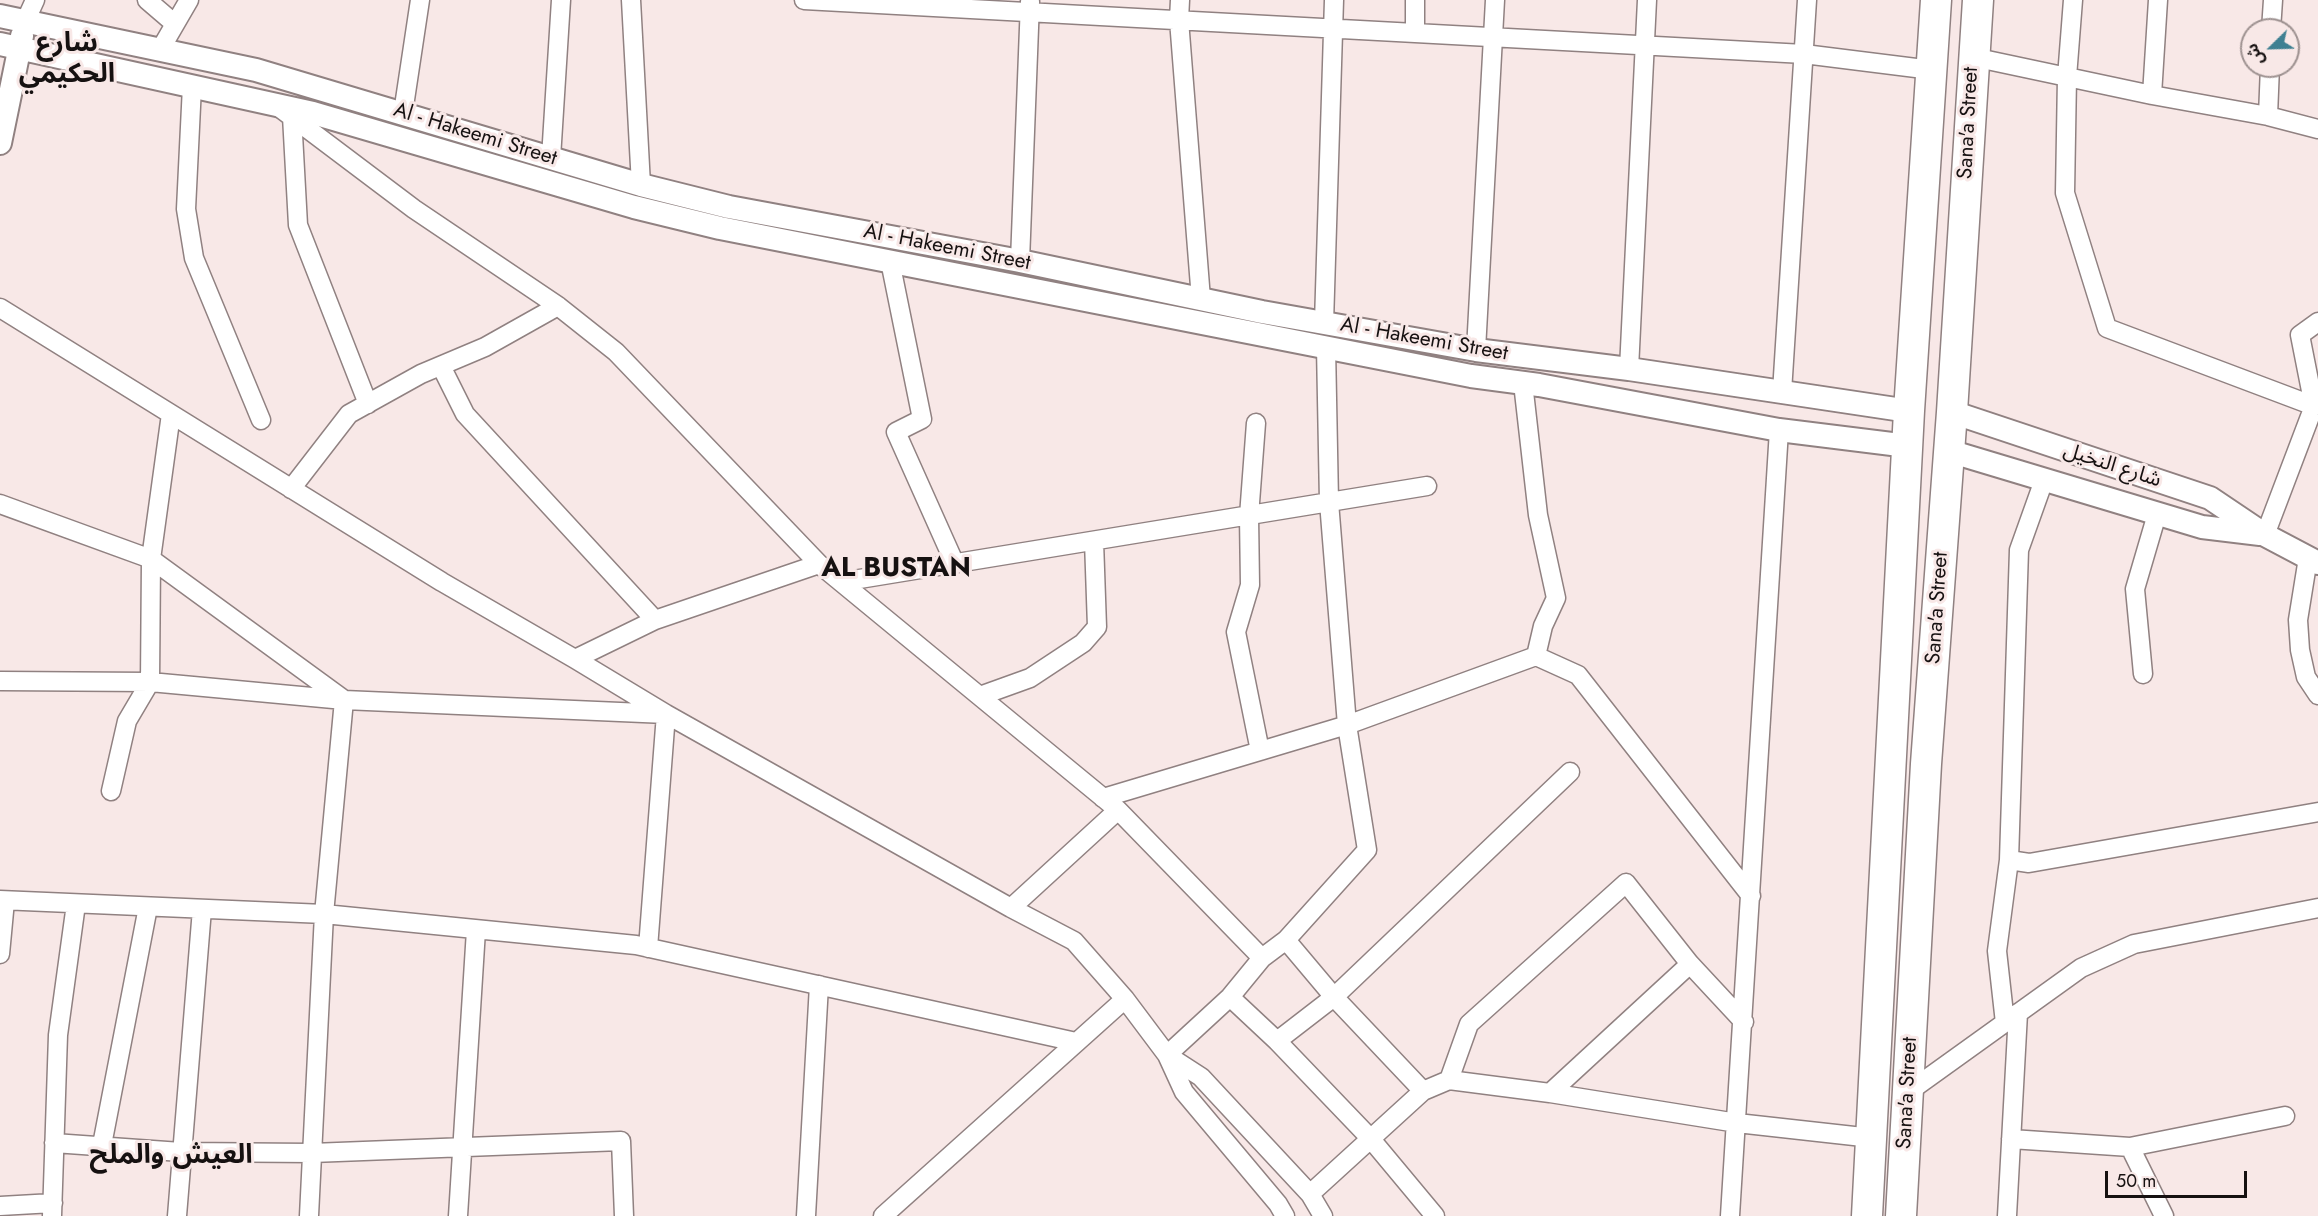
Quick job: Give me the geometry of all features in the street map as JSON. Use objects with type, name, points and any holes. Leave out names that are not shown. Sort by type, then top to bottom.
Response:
[{"type":"highway","name":"Sana'a Street","points":[[1867,1216],[1909,411],[1936,0]]},
{"type":"highway","name":"Sana'a Street","points":[[1901,1216],[1926,764],[1952,412],[1978,0]]},
{"type":"highway","points":[[1895,688],[1904,701],[1919,704],[1932,693]]},
{"type":"highway","points":[[1892,756],[1900,749],[1908,748],[1920,753],[1926,764]]},
{"type":"street","points":[[0,143],[10,46],[25,22],[34,0]]},
{"type":"street","points":[[147,0],[175,24]]},
{"type":"street","points":[[160,50],[189,0]]},
{"type":"street","points":[[403,113],[420,0]]},
{"type":"street","points":[[550,158],[561,0]]},
{"type":"street","points":[[631,0],[641,185]]},
{"type":"street","points":[[805,0],[1030,6],[1179,20],[1804,54],[1932,70]]},
{"type":"street","points":[[1180,0],[1179,20],[1201,299]]},
{"type":"street","points":[[1323,323],[1334,0]]},
{"type":"street","points":[[1415,0],[1415,33]]},
{"type":"street","points":[[1476,350],[1495,0]]},
{"type":"street","points":[[1629,369],[1647,0]]},
{"type":"street","points":[[1782,392],[1807,0]]},
{"type":"street","points":[[2073,0],[2067,77],[2065,193],[2107,328],[2316,406]]},
{"type":"street","points":[[2152,95],[2158,0]]},
{"type":"street","points":[[2271,18],[2272,0]]},
{"type":"street","points":[[1020,261],[1030,6]]},
{"type":"street","name":"Al - Hakeemi Street","points":[[0,16],[256,70],[641,185],[729,207],[1020,261],[1323,323],[1476,350],[1629,369],[1909,411]]},
{"type":"street","name":"Al - Hakeemi Street","points":[[10,46],[192,86],[285,111],[313,113],[634,207],[720,228],[1471,376],[1523,383],[1779,430],[1908,446]]},
{"type":"street","points":[[1973,57],[2152,95],[2268,116],[2318,129]]},
{"type":"street","points":[[2268,116],[2270,78]]},
{"type":"street","points":[[192,86],[186,208],[194,258],[261,420]]},
{"type":"street","points":[[285,111],[414,209],[558,306],[616,352],[819,564],[1118,810],[1262,958]]},
{"type":"street","points":[[285,111],[298,225],[368,404]]},
{"type":"street","points":[[890,261],[922,419],[896,432],[955,564]]},
{"type":"street","points":[[291,489],[349,414],[485,346],[558,306]]},
{"type":"street","points":[[0,308],[442,582],[666,714],[1074,941],[1125,999],[1167,1055],[1184,1092],[1278,1204],[1285,1216]]},
{"type":"street","points":[[2265,535],[2316,406],[2300,335],[2318,322]]},
{"type":"street","points":[[1167,1055],[1230,997],[1262,958],[1286,940],[1367,850],[1347,725],[1329,502],[1326,347]]},
{"type":"street","points":[[441,366],[465,414],[655,620]]},
{"type":"street","points":[[1523,383],[1538,515],[1556,598],[1543,626],[1536,656]]},
{"type":"street","name":"شارع النخيل","points":[[1952,412],[2210,498],[2265,535],[2313,560]]},
{"type":"street","points":[[111,790],[128,721],[150,682],[150,559],[171,414]]},
{"type":"street","points":[[1256,423],[1249,516],[1250,585],[1236,632],[1260,751]]},
{"type":"street","points":[[1730,1216],[1744,1022],[1779,430]]},
{"type":"street","name":"شارع النخيل","points":[[1949,451],[2202,527],[2265,535]]},
{"type":"street","points":[[2007,1216],[2011,1139],[2011,1018],[1997,951],[2008,860],[2019,550],[2044,480]]},
{"type":"street","points":[[841,582],[1427,486]]},
{"type":"street","points":[[0,504],[150,559],[344,700]]},
{"type":"street","points":[[2143,675],[2135,589],[2157,514]]},
{"type":"street","points":[[980,696],[1030,678],[1083,643],[1097,627],[1095,541]]},
{"type":"street","points":[[2313,560],[2298,620],[2300,650],[2306,676],[2318,695]]},
{"type":"street","points":[[575,659],[655,620],[819,564]]},
{"type":"street","points":[[1102,798],[1347,725],[1536,656],[1578,675],[1751,896]]},
{"type":"street","points":[[0,681],[150,682],[344,700],[666,714]]},
{"type":"street","points":[[309,1216],[324,914],[344,700]]},
{"type":"street","points":[[648,948],[666,714]]},
{"type":"street","points":[[1276,1041],[1334,997],[1570,772]]},
{"type":"street","points":[[1011,908],[1118,810]]},
{"type":"street","points":[[2008,860],[2029,862],[2318,812]]},
{"type":"street","points":[[1449,1080],[1469,1024],[1626,883],[1690,964],[1744,1022]]},
{"type":"street","points":[[0,954],[2,900],[324,914],[648,948],[1076,1042]]},
{"type":"street","points":[[0,1206],[52,1210],[58,1035],[76,904]]},
{"type":"street","points":[[102,1145],[148,907]]},
{"type":"street","points":[[1907,1093],[2080,968],[2134,944],[2318,908]]},
{"type":"street","points":[[177,1216],[202,909]]},
{"type":"street","points":[[458,1216],[476,930]]},
{"type":"street","points":[[1286,940],[1334,997],[1423,1091]]},
{"type":"street","points":[[1550,1093],[1690,964]]},
{"type":"street","points":[[806,1216],[819,985]]},
{"type":"street","points":[[1230,997],[1370,1138],[1435,1216]]},
{"type":"street","points":[[883,1216],[1125,999]]},
{"type":"street","points":[[1167,1055],[1201,1077],[1310,1194],[1323,1216]]},
{"type":"street","points":[[1310,1194],[1423,1091],[1449,1080],[1550,1093],[1737,1123],[1872,1138]]},
{"type":"street","points":[[2011,1139],[2130,1147],[2285,1116]]},
{"type":"street","points":[[54,1143],[181,1152],[312,1153],[621,1141],[624,1216]]},
{"type":"street","points":[[2130,1147],[2164,1216]]},
{"type":"district","name":"شارع الحكيمي","points":[[67,60]]},
{"type":"district","name":"AL BUSTAN","points":[[896,569]]},
{"type":"district","name":"العيش والملح","points":[[171,1156]]}]
